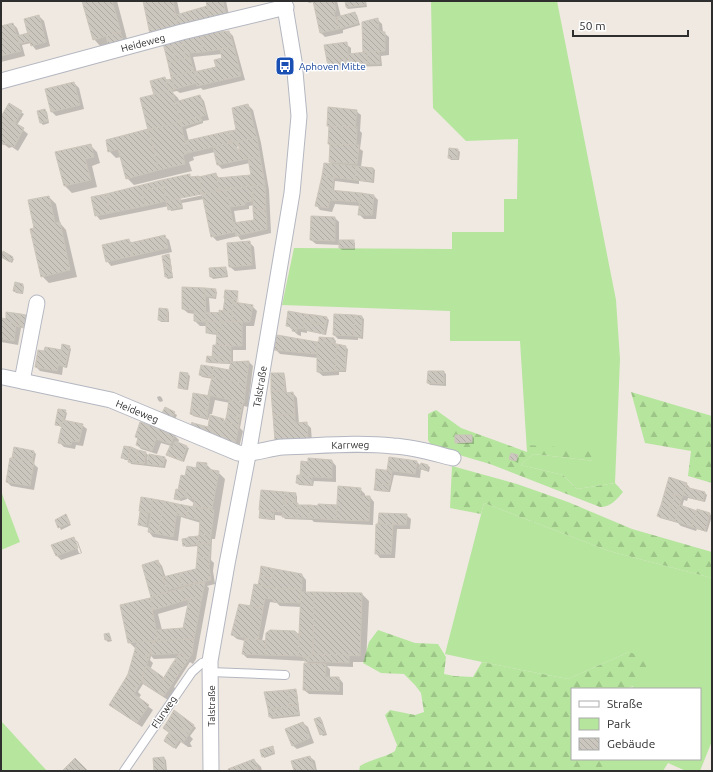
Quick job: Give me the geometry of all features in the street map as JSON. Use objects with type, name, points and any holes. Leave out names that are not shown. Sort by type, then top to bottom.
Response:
[{"type":"street","name":"Heideweg","points":[[1,81],[285,4]]},
{"type":"street","name":"Talstraße","points":[[211,771],[210,667],[292,193],[298,116],[294,61],[285,4]]},
{"type":"street","points":[[22,381],[37,303]]},
{"type":"street","name":"Heideweg","points":[[2,379],[22,381],[111,400],[238,453],[248,454]]},
{"type":"street","name":"Karrweg","points":[[248,454],[279,448],[366,444],[415,449],[453,458]]},
{"type":"lane","name":"Flurweg","points":[[124,771],[192,672],[202,663],[210,667]]},
{"type":"lane","points":[[210,667],[286,675]]},
{"type":"green space","points":[[431,1],[557,1],[616,300],[620,359],[615,483],[577,489],[563,475],[521,465],[533,454],[595,461],[530,445],[527,452],[520,341],[450,341],[450,311],[282,305],[294,248],[452,249],[452,232],[504,232],[504,199],[517,199],[518,139],[466,141],[433,108]]},
{"type":"green space","points":[[631,392],[712,416],[712,483],[688,476],[691,451],[645,443]]},
{"type":"green space","points":[[436,410],[461,428],[527,452],[529,445],[598,450],[601,456],[595,461],[533,454],[521,465],[563,475],[577,489],[615,483],[623,492],[616,500],[607,506],[600,507],[490,464],[432,447],[428,440],[428,414]]},
{"type":"green space","points":[[452,466],[517,484],[568,502],[632,529],[712,552],[712,578],[609,551],[484,503],[481,514],[450,508]]},
{"type":"green space","points":[[1,491],[20,542],[1,550]]},
{"type":"green space","points":[[484,503],[609,551],[712,578],[712,741],[700,771],[686,771],[668,763],[663,771],[612,771],[612,760],[701,760],[701,688],[630,688],[633,687],[629,652],[568,679],[445,654]]},
{"type":"green space","points":[[378,630],[415,643],[438,644],[446,657],[444,674],[454,676],[473,677],[482,662],[568,679],[629,652],[640,656],[647,665],[640,680],[628,688],[571,688],[571,760],[612,760],[612,771],[359,771],[360,766],[395,751],[397,745],[385,715],[390,710],[415,715],[424,712],[421,693],[404,674],[381,673],[363,663],[369,642]]},
{"type":"green space","points":[[1,721],[47,771],[1,771]]},
{"type":"building","points":[[82,1],[112,1],[121,32],[93,40]]},
{"type":"building","points":[[143,1],[173,1],[178,28],[150,34]]},
{"type":"building","points":[[206,1],[223,1],[226,16],[210,19]]},
{"type":"building","points":[[313,1],[334,1],[336,11],[334,12],[335,18],[337,17],[339,29],[320,33]]},
{"type":"building","points":[[345,1],[365,1],[365,5],[346,7]]},
{"type":"building","points":[[207,6],[210,19],[178,28],[176,15]]},
{"type":"building","points":[[355,12],[358,23],[339,29],[337,17]]},
{"type":"building","points":[[39,15],[46,42],[31,46],[24,19]]},
{"type":"building","points":[[378,18],[379,31],[385,32],[385,51],[363,53],[362,22]]},
{"type":"building","points":[[13,23],[21,51],[1,56],[1,26]]},
{"type":"building","points":[[229,31],[234,47],[203,52],[200,34]]},
{"type":"building","points":[[120,32],[123,40],[108,45],[106,36]]},
{"type":"building","points":[[28,33],[30,41],[19,44],[17,36]]},
{"type":"building","points":[[200,34],[203,52],[189,53],[190,57],[186,58],[181,39]]},
{"type":"building","points":[[181,39],[186,58],[176,61],[171,41]]},
{"type":"building","points":[[171,41],[176,61],[168,63],[163,43]]},
{"type":"building","points":[[347,42],[349,66],[328,66],[324,45]]},
{"type":"building","points":[[234,47],[241,76],[197,86],[194,72],[216,67],[214,60],[222,58],[220,49]]},
{"type":"building","points":[[379,51],[380,64],[368,64],[367,52]]},
{"type":"building","points":[[367,52],[368,64],[349,66],[348,54]]},
{"type":"building","points":[[190,57],[194,71],[171,77],[168,63]]},
{"type":"building","points":[[194,71],[197,83],[175,89],[171,77]]},
{"type":"building","points":[[165,77],[169,91],[154,95],[150,81]]},
{"type":"building","points":[[172,79],[175,89],[169,91],[166,80]]},
{"type":"building","points":[[74,82],[80,105],[51,112],[45,89]]},
{"type":"building","points":[[172,90],[181,122],[148,130],[140,98]]},
{"type":"building","points":[[200,95],[206,115],[181,122],[175,102]]},
{"type":"building","points":[[9,103],[22,111],[15,123],[2,115]]},
{"type":"building","points":[[248,104],[257,138],[231,142],[229,131],[236,130],[232,108]]},
{"type":"building","points":[[328,107],[357,110],[355,128],[327,126]]},
{"type":"building","points":[[45,109],[48,121],[40,123],[37,111]]},
{"type":"building","points":[[1,115],[24,128],[14,147],[6,143],[4,145],[1,143]]},
{"type":"building","points":[[200,116],[202,121],[181,127],[180,122]]},
{"type":"building","points":[[180,122],[188,153],[183,155],[185,164],[159,170],[148,130]]},
{"type":"building","points":[[329,126],[357,127],[356,146],[328,144]]},
{"type":"building","points":[[148,129],[159,170],[126,179],[118,149],[108,152],[106,140]]},
{"type":"building","points":[[229,131],[231,142],[188,153],[185,141]]},
{"type":"building","points":[[257,138],[260,157],[247,159],[240,154],[238,141]]},
{"type":"building","points":[[238,141],[239,146],[237,146],[237,149],[239,149],[240,154],[247,159],[217,165],[213,147]]},
{"type":"building","points":[[91,144],[94,157],[85,159],[91,180],[64,186],[55,152]]},
{"type":"building","points":[[330,144],[359,145],[357,164],[329,162]]},
{"type":"building","points":[[449,148],[458,149],[457,159],[448,158]]},
{"type":"building","points":[[260,157],[265,185],[219,190],[217,178],[251,175],[248,159]]},
{"type":"building","points":[[324,163],[356,166],[355,180],[322,176]]},
{"type":"building","points":[[356,166],[373,168],[372,181],[355,180]]},
{"type":"building","points":[[216,173],[219,190],[202,194],[199,177]]},
{"type":"building","points":[[190,174],[190,177],[199,176],[202,194],[166,201],[162,180]]},
{"type":"building","points":[[322,176],[334,178],[332,191],[319,189]]},
{"type":"building","points":[[162,180],[163,186],[142,191],[145,206],[110,213],[106,194]]},
{"type":"building","points":[[265,185],[266,210],[253,210],[253,186]]},
{"type":"building","points":[[163,186],[166,201],[145,206],[142,191]]},
{"type":"building","points":[[253,186],[252,201],[245,202],[245,205],[230,207],[226,189]]},
{"type":"building","points":[[226,189],[235,232],[211,237],[202,194]]},
{"type":"building","points":[[319,189],[361,193],[359,202],[330,200],[328,208],[315,206]]},
{"type":"building","points":[[361,193],[374,195],[372,215],[358,215]]},
{"type":"building","points":[[106,194],[110,213],[95,216],[91,197]]},
{"type":"building","points":[[49,196],[55,223],[60,222],[70,270],[41,277],[30,229],[34,228],[28,200]]},
{"type":"building","points":[[180,198],[182,207],[168,210],[166,201]]},
{"type":"building","points":[[253,210],[266,210],[267,229],[236,236],[233,223],[254,220]]},
{"type":"building","points":[[311,216],[335,217],[335,241],[310,240]]},
{"type":"building","points":[[165,235],[168,248],[133,256],[130,243]]},
{"type":"building","points":[[129,239],[133,256],[106,262],[102,245]]},
{"type":"building","points":[[339,240],[354,240],[354,248],[339,248]]},
{"type":"building","points":[[250,241],[252,265],[229,267],[227,243]]},
{"type":"building","points":[[3,251],[13,257],[10,262],[1,257]]},
{"type":"building","points":[[169,254],[171,267],[164,268],[162,256]]},
{"type":"building","points":[[171,267],[172,276],[165,277],[164,268]]},
{"type":"building","points":[[226,267],[226,276],[210,277],[209,268]]},
{"type":"building","points":[[15,282],[23,284],[22,293],[13,291]]},
{"type":"building","points":[[182,287],[205,288],[206,322],[194,321],[194,310],[182,309]]},
{"type":"building","points":[[205,288],[216,289],[215,297],[205,296]]},
{"type":"building","points":[[225,290],[238,291],[237,300],[224,298]]},
{"type":"building","points":[[225,298],[237,300],[237,303],[233,302],[232,313],[223,311]]},
{"type":"building","points":[[233,302],[253,305],[250,322],[232,322]]},
{"type":"building","points":[[159,308],[168,309],[167,321],[158,320]]},
{"type":"building","points":[[219,310],[232,313],[232,322],[220,322]]},
{"type":"building","points":[[288,311],[305,314],[303,329],[297,328],[297,332],[292,331],[293,327],[286,326]]},
{"type":"building","points":[[6,312],[21,314],[19,327],[16,326],[16,324],[6,322]]},
{"type":"building","points":[[205,312],[220,313],[220,322],[206,322]]},
{"type":"building","points":[[21,314],[30,316],[28,328],[19,327]]},
{"type":"building","points":[[305,314],[315,315],[313,324],[304,322]]},
{"type":"building","points":[[334,314],[355,315],[354,336],[333,335]]},
{"type":"building","points":[[315,315],[327,317],[326,325],[313,324]]},
{"type":"building","points":[[355,315],[362,316],[361,337],[354,336]]},
{"type":"building","points":[[1,318],[6,319],[6,322],[16,324],[14,341],[1,339]]},
{"type":"building","points":[[206,322],[222,322],[221,331],[217,331],[217,333],[206,333]]},
{"type":"building","points":[[222,322],[242,322],[242,346],[216,346],[217,331],[221,331]]},
{"type":"building","points":[[304,322],[326,325],[324,334],[303,329]]},
{"type":"building","points":[[277,335],[317,342],[317,354],[274,350]]},
{"type":"building","points":[[319,337],[334,338],[334,344],[319,341]]},
{"type":"building","points":[[317,342],[337,344],[335,371],[317,372]]},
{"type":"building","points":[[62,344],[70,346],[65,367],[59,365]]},
{"type":"building","points":[[337,344],[346,346],[345,370],[335,371]]},
{"type":"building","points":[[213,345],[231,346],[231,362],[224,363],[224,357],[212,357]]},
{"type":"building","points":[[45,347],[62,350],[57,371],[35,367],[38,350],[44,351]]},
{"type":"building","points":[[207,356],[214,357],[214,362],[206,362]]},
{"type":"building","points":[[214,357],[224,357],[224,363],[214,362]]},
{"type":"building","points":[[249,361],[246,384],[212,377],[214,367],[229,370],[231,362]]},
{"type":"building","points":[[201,365],[214,367],[212,377],[199,375]]},
{"type":"building","points":[[428,371],[444,371],[444,384],[427,383]]},
{"type":"building","points":[[180,372],[188,373],[186,389],[178,388]]},
{"type":"building","points":[[271,373],[284,373],[285,391],[271,391]]},
{"type":"building","points":[[212,377],[246,384],[244,403],[208,395]]},
{"type":"building","points":[[271,391],[285,391],[285,393],[293,392],[295,414],[273,416]]},
{"type":"building","points":[[193,393],[210,396],[208,410],[191,408]]},
{"type":"building","points":[[229,400],[243,402],[240,418],[227,414]]},
{"type":"building","points":[[165,407],[175,412],[171,420],[161,415]]},
{"type":"building","points":[[191,408],[208,410],[207,418],[190,414]]},
{"type":"building","points":[[58,409],[66,410],[61,426],[55,425]]},
{"type":"building","points":[[227,414],[240,418],[238,426],[225,422]]},
{"type":"building","points":[[295,414],[295,423],[307,422],[308,439],[275,441],[273,416]]},
{"type":"building","points":[[210,415],[224,419],[223,422],[239,425],[235,444],[190,430],[192,422],[208,427]]},
{"type":"building","points":[[63,420],[83,424],[79,442],[72,441],[71,445],[58,443]]},
{"type":"building","points":[[140,422],[175,434],[171,444],[156,439],[152,451],[136,445],[138,438],[135,437]]},
{"type":"building","points":[[455,435],[472,435],[472,442],[455,443]]},
{"type":"building","points":[[175,441],[187,446],[182,461],[166,455],[170,446],[173,447]]},
{"type":"building","points":[[124,446],[131,447],[129,459],[121,458]]},
{"type":"building","points":[[14,447],[34,451],[32,462],[12,458]]},
{"type":"building","points":[[131,447],[138,450],[136,463],[128,462]]},
{"type":"building","points":[[138,450],[146,452],[144,464],[136,463]]},
{"type":"building","points":[[511,453],[518,455],[516,461],[509,459]]},
{"type":"building","points":[[149,454],[165,457],[163,466],[147,464]]},
{"type":"building","points":[[389,457],[417,461],[415,474],[387,470]]},
{"type":"building","points":[[10,458],[34,462],[30,486],[6,482]]},
{"type":"building","points":[[308,458],[332,460],[332,478],[300,476],[301,461],[308,462]]},
{"type":"building","points":[[197,462],[207,463],[206,469],[219,471],[212,509],[193,506],[195,499],[185,497],[186,492],[178,490],[181,475],[185,476],[187,466],[196,468]]},
{"type":"building","points":[[421,463],[428,465],[427,470],[419,469]]},
{"type":"building","points":[[376,469],[392,471],[390,485],[375,484]]},
{"type":"building","points":[[297,475],[312,477],[312,485],[296,483]]},
{"type":"building","points":[[669,477],[687,483],[682,497],[665,491]]},
{"type":"building","points":[[375,484],[389,485],[388,491],[374,490]]},
{"type":"building","points":[[338,486],[361,488],[360,496],[370,496],[369,521],[336,520]]},
{"type":"building","points":[[685,487],[705,492],[703,501],[683,495]]},
{"type":"building","points":[[176,489],[186,492],[185,497],[179,500],[174,499]]},
{"type":"building","points":[[261,490],[285,492],[283,512],[259,510]]},
{"type":"building","points":[[665,491],[675,495],[671,508],[661,505]]},
{"type":"building","points":[[285,492],[296,493],[295,503],[284,502]]},
{"type":"building","points":[[675,495],[682,497],[678,510],[671,508]]},
{"type":"building","points":[[141,497],[153,499],[151,513],[139,511]]},
{"type":"building","points":[[153,499],[164,501],[158,534],[148,532]]},
{"type":"building","points":[[164,501],[178,504],[173,537],[158,534]]},
{"type":"building","points":[[284,502],[298,503],[297,518],[282,517]]},
{"type":"building","points":[[178,504],[188,506],[187,517],[177,515]]},
{"type":"building","points":[[318,504],[337,505],[336,520],[309,518],[310,505],[318,506]]},
{"type":"building","points":[[298,505],[310,505],[309,518],[297,518]]},
{"type":"building","points":[[661,505],[678,510],[675,521],[657,516]]},
{"type":"building","points":[[680,505],[697,511],[692,527],[675,521]]},
{"type":"building","points":[[188,506],[214,510],[211,535],[199,534],[200,520],[187,517]]},
{"type":"building","points":[[697,509],[710,513],[705,531],[692,527]]},
{"type":"building","points":[[260,510],[274,511],[273,519],[259,518]]},
{"type":"building","points":[[140,512],[148,512],[146,526],[138,525]]},
{"type":"building","points":[[379,513],[407,514],[406,525],[378,524]]},
{"type":"building","points":[[66,514],[70,523],[58,528],[55,520]]},
{"type":"building","points":[[376,524],[393,525],[391,554],[375,554]]},
{"type":"building","points":[[199,534],[211,535],[210,544],[198,544]]},
{"type":"building","points":[[199,536],[198,544],[183,546],[182,539]]},
{"type":"building","points":[[74,537],[78,548],[56,556],[51,545]]},
{"type":"building","points":[[198,544],[210,544],[210,557],[197,558]]},
{"type":"building","points":[[210,557],[209,566],[211,580],[182,586],[179,573],[196,569],[197,558]]},
{"type":"building","points":[[158,560],[168,592],[151,597],[142,565]]},
{"type":"building","points":[[261,566],[275,569],[273,578],[260,575]]},
{"type":"building","points":[[275,569],[302,574],[302,589],[279,589],[258,585],[260,575],[273,578]]},
{"type":"building","points":[[179,573],[182,586],[167,590],[163,577]]},
{"type":"building","points":[[205,582],[202,597],[186,600],[181,588]]},
{"type":"building","points":[[254,584],[279,589],[301,589],[301,601],[300,603],[274,602],[272,599],[265,598],[263,608],[250,606]]},
{"type":"building","points":[[181,588],[186,600],[153,610],[150,598]]},
{"type":"building","points":[[301,592],[314,592],[313,654],[311,654],[311,657],[298,656],[299,635],[301,635],[299,634]]},
{"type":"building","points":[[314,592],[362,593],[360,656],[313,654]]},
{"type":"building","points":[[202,597],[194,639],[158,641],[156,630],[183,628],[189,599]]},
{"type":"building","points":[[150,598],[158,640],[128,643],[120,605]]},
{"type":"building","points":[[239,604],[263,608],[258,640],[231,635]]},
{"type":"building","points":[[270,630],[295,631],[298,634],[301,634],[299,635],[298,656],[265,655],[266,633]]},
{"type":"building","points":[[109,633],[111,639],[105,640],[104,634]]},
{"type":"building","points":[[245,638],[266,641],[265,655],[242,654]]},
{"type":"building","points":[[194,639],[192,654],[188,660],[184,658],[184,653],[149,655],[153,641]]},
{"type":"building","points":[[153,641],[149,657],[134,653],[137,642]]},
{"type":"building","points":[[134,653],[149,657],[141,682],[128,674]]},
{"type":"building","points":[[184,653],[184,658],[188,660],[184,666],[176,662],[174,665],[172,664],[179,654]]},
{"type":"building","points":[[311,654],[349,655],[349,663],[304,661],[304,657],[311,657]]},
{"type":"building","points":[[176,662],[184,666],[181,670],[174,665]]},
{"type":"building","points":[[304,663],[326,664],[325,677],[339,677],[339,691],[303,690]]},
{"type":"building","points":[[172,664],[181,670],[172,684],[163,679]]},
{"type":"building","points":[[146,665],[163,677],[163,679],[172,684],[164,696],[141,682]]},
{"type":"building","points":[[128,674],[141,682],[137,689],[124,681]]},
{"type":"building","points":[[124,681],[137,689],[134,694],[149,705],[137,723],[109,705]]},
{"type":"building","points":[[296,689],[298,706],[290,707],[288,690]]},
{"type":"building","points":[[288,690],[290,707],[268,709],[264,692]]},
{"type":"building","points":[[297,706],[299,714],[275,717],[274,709]]},
{"type":"building","points":[[268,709],[274,709],[275,717],[269,717]]},
{"type":"building","points":[[174,710],[194,725],[189,734],[169,719]]},
{"type":"building","points":[[320,717],[325,733],[320,735],[314,719]]},
{"type":"building","points":[[169,719],[189,734],[183,743],[163,728]]},
{"type":"building","points":[[303,722],[310,738],[292,746],[285,729]]},
{"type":"building","points":[[169,733],[179,740],[178,742],[167,735]]},
{"type":"building","points":[[167,735],[178,742],[174,748],[164,741]]},
{"type":"building","points":[[273,746],[274,752],[262,757],[260,750]]},
{"type":"building","points":[[310,756],[315,770],[294,771],[291,761]]},
{"type":"building","points":[[164,757],[165,771],[154,771],[153,758]]},
{"type":"building","points":[[75,758],[88,771],[62,771]]},
{"type":"building","points":[[254,759],[259,771],[229,771],[228,769]]},
{"type":"place","name":"Aphoven Mitte","points":[[285,66]]}]
